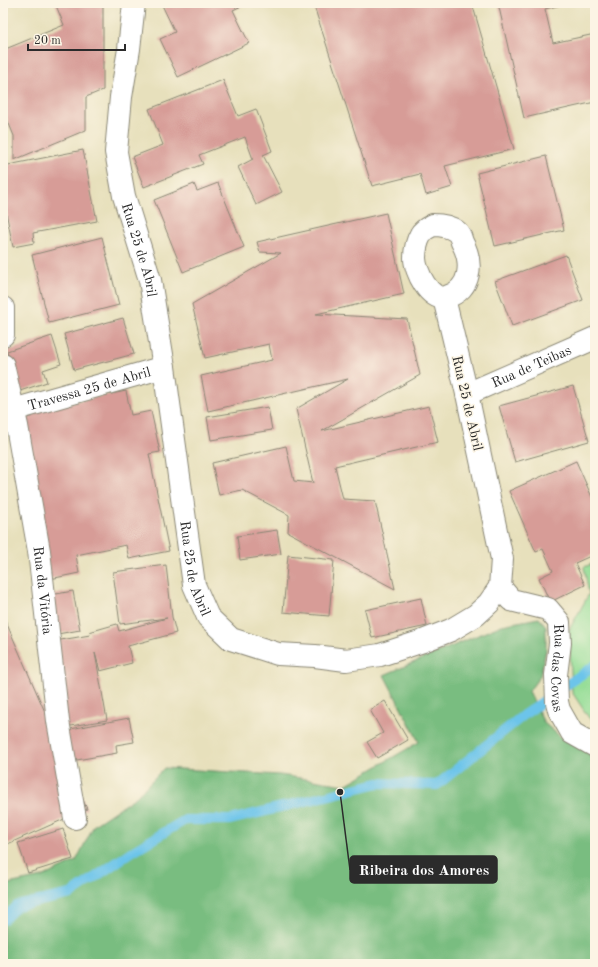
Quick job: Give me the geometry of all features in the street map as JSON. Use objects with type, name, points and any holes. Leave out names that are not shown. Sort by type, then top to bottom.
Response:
[{"type":"street","name":"Rua 25 de Abril","points":[[134,3],[121,97],[116,152],[124,196],[150,280],[164,367],[194,584],[208,617],[231,639],[278,654],[346,660],[380,654],[423,641],[451,630],[476,615],[489,603],[500,587],[502,559],[467,394],[444,298]]},
{"type":"street","points":[[3,308],[3,335]]},
{"type":"street","name":"Rua de Teibas","points":[[467,394],[595,338]]},
{"type":"street","name":"Rua da Vitória","points":[[3,365],[13,410],[38,551],[58,722],[75,818]]},
{"type":"street","name":"Travessa 25 de Abril","points":[[13,410],[164,367]]},
{"type":"street","name":"Rua das Covas","points":[[500,587],[511,600],[548,609],[559,622],[560,642],[556,675],[557,702],[559,710],[572,733],[595,746]]},
{"type":"green space","points":[[595,563],[595,723],[589,718],[572,692],[569,630],[589,594],[584,567]]},
{"type":"green space","points":[[539,618],[546,626],[546,650],[540,676],[529,691],[544,723],[562,738],[595,755],[595,964],[3,964],[3,885],[42,877],[76,861],[94,825],[136,797],[164,768],[280,775],[345,785],[419,742],[384,675],[502,625]]},
{"type":"building","points":[[55,3],[103,3],[103,90],[86,97],[86,130],[14,160],[14,136],[3,109],[3,50],[64,25]]},
{"type":"building","points":[[161,3],[248,3],[233,10],[249,43],[178,77],[160,39],[175,32]]},
{"type":"building","points":[[313,3],[472,3],[514,149],[445,166],[452,187],[426,195],[420,174],[372,186]]},
{"type":"building","points":[[498,3],[569,3],[545,9],[553,43],[595,34],[595,102],[524,118]]},
{"type":"building","points":[[223,80],[238,116],[256,109],[272,151],[263,155],[282,192],[256,205],[238,167],[253,159],[245,137],[199,155],[203,164],[144,187],[132,157],[163,145],[149,109]]},
{"type":"building","points":[[83,150],[97,221],[33,233],[34,243],[13,247],[3,197],[3,166]]},
{"type":"building","points":[[546,156],[564,230],[495,246],[477,173]]},
{"type":"building","points":[[218,183],[244,247],[183,272],[154,200],[194,184],[197,191]]},
{"type":"building","points":[[386,213],[404,294],[316,314],[407,319],[420,375],[322,431],[429,406],[438,442],[335,466],[343,499],[375,501],[395,589],[288,532],[289,515],[242,490],[219,495],[212,463],[286,446],[294,481],[313,483],[296,409],[348,379],[208,411],[201,376],[272,360],[269,344],[205,358],[192,304],[281,253],[260,252],[257,242]]},
{"type":"building","points":[[102,237],[119,305],[49,323],[32,255]]},
{"type":"building","points":[[566,255],[583,300],[512,326],[495,281]]},
{"type":"building","points":[[123,318],[134,354],[74,370],[64,334]]},
{"type":"building","points":[[52,336],[61,364],[43,370],[47,382],[20,391],[7,351]]},
{"type":"building","points":[[573,386],[589,441],[515,462],[499,406]]},
{"type":"building","points":[[126,391],[131,415],[151,411],[160,452],[149,454],[169,551],[129,559],[126,545],[76,555],[79,573],[50,579],[23,412]]},
{"type":"building","points":[[268,407],[272,430],[211,440],[207,417]]},
{"type":"building","points":[[576,461],[595,504],[595,554],[575,563],[585,585],[550,602],[539,578],[553,571],[543,549],[536,552],[509,491]]},
{"type":"building","points":[[277,530],[281,554],[240,560],[237,536]]},
{"type":"building","points":[[288,555],[334,560],[329,616],[283,612]]},
{"type":"building","points":[[166,565],[172,617],[176,633],[128,646],[132,663],[100,671],[95,653],[107,720],[65,727],[55,641],[90,635],[89,632],[117,624],[119,631],[167,618],[120,624],[113,572]]},
{"type":"building","points":[[73,591],[80,630],[52,635],[45,596]]},
{"type":"building","points":[[421,598],[427,626],[372,638],[365,610]]},
{"type":"building","points":[[3,615],[87,809],[3,846]]},
{"type":"building","points":[[385,701],[408,740],[377,758],[367,742],[383,733],[370,710]]},
{"type":"building","points":[[129,718],[134,742],[116,745],[117,753],[71,761],[65,730]]},
{"type":"building","points":[[63,829],[73,859],[28,873],[18,843]]},
{"type":"waterway","points":[[3,920],[17,906],[71,894],[133,851],[185,820],[230,820],[378,783],[437,785],[525,714],[595,665]]},
{"type":"place","name":"Ribeira dos Amores","points":[[340,792]]}]
